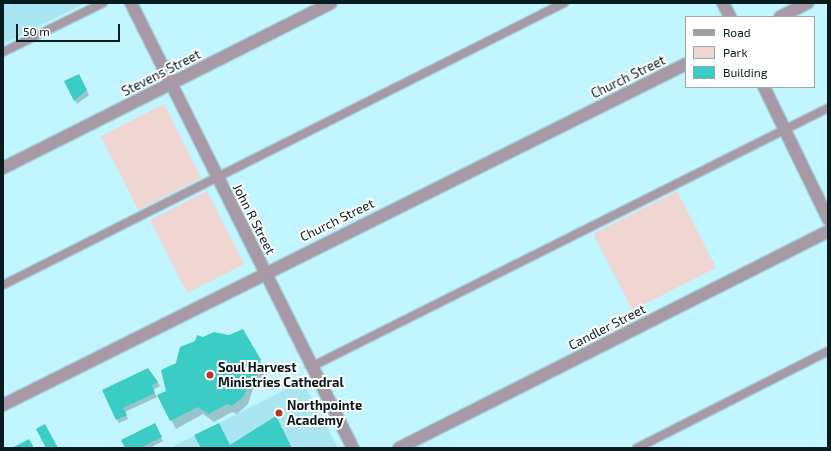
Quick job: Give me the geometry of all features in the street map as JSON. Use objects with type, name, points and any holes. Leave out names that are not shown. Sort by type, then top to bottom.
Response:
[{"type":"street","name":"John R Street","points":[[131,3],[353,448]]},
{"type":"street","name":"Stevens Street","points":[[3,168],[331,3]]},
{"type":"street","points":[[723,3],[730,16]]},
{"type":"street","points":[[782,16],[808,3]]},
{"type":"street","name":"Church Street","points":[[3,405],[265,271],[685,64]]},
{"type":"street","points":[[764,88],[828,219]]},
{"type":"street","name":"Candler Street","points":[[399,448],[828,231]]},
{"type":"lane","points":[[3,52],[103,3]]},
{"type":"lane","points":[[3,285],[564,3]]},
{"type":"lane","points":[[312,366],[828,108]]},
{"type":"lane","points":[[637,448],[828,351]]},
{"type":"shaded area","points":[[3,3],[86,3],[3,44]]},
{"type":"shaded area","name":"Northpointe Academy","points":[[302,381],[338,448],[175,448],[174,446]]},
{"type":"green space","points":[[164,104],[202,178],[138,210],[101,136]]},
{"type":"green space","points":[[207,191],[244,264],[187,293],[150,220]]},
{"type":"green space","points":[[677,191],[716,268],[632,310],[593,234]]},
{"type":"building","points":[[79,74],[87,90],[74,101],[64,81]]},
{"type":"building","name":"Soul Harvest Ministries Cathedral","points":[[243,329],[261,360],[259,362],[264,372],[250,378],[244,396],[232,406],[227,404],[209,414],[198,407],[170,421],[157,395],[166,391],[161,370],[176,363],[180,347],[195,341],[197,335],[203,337],[214,332],[229,335]]},
{"type":"building","points":[[148,368],[158,382],[152,385],[155,393],[123,408],[127,415],[116,420],[102,390]]},
{"type":"building","points":[[276,416],[292,448],[201,448],[194,435],[219,423],[230,445]]},
{"type":"building","points":[[155,423],[162,437],[140,448],[125,448],[121,440]]},
{"type":"building","points":[[45,424],[58,448],[46,448],[36,429]]},
{"type":"building","points":[[29,439],[34,448],[12,448]]},
{"type":"place","name":"Soul Harvest Ministries Cathedral","points":[[210,375]]},
{"type":"place","name":"Northpointe Academy","points":[[279,413]]}]
